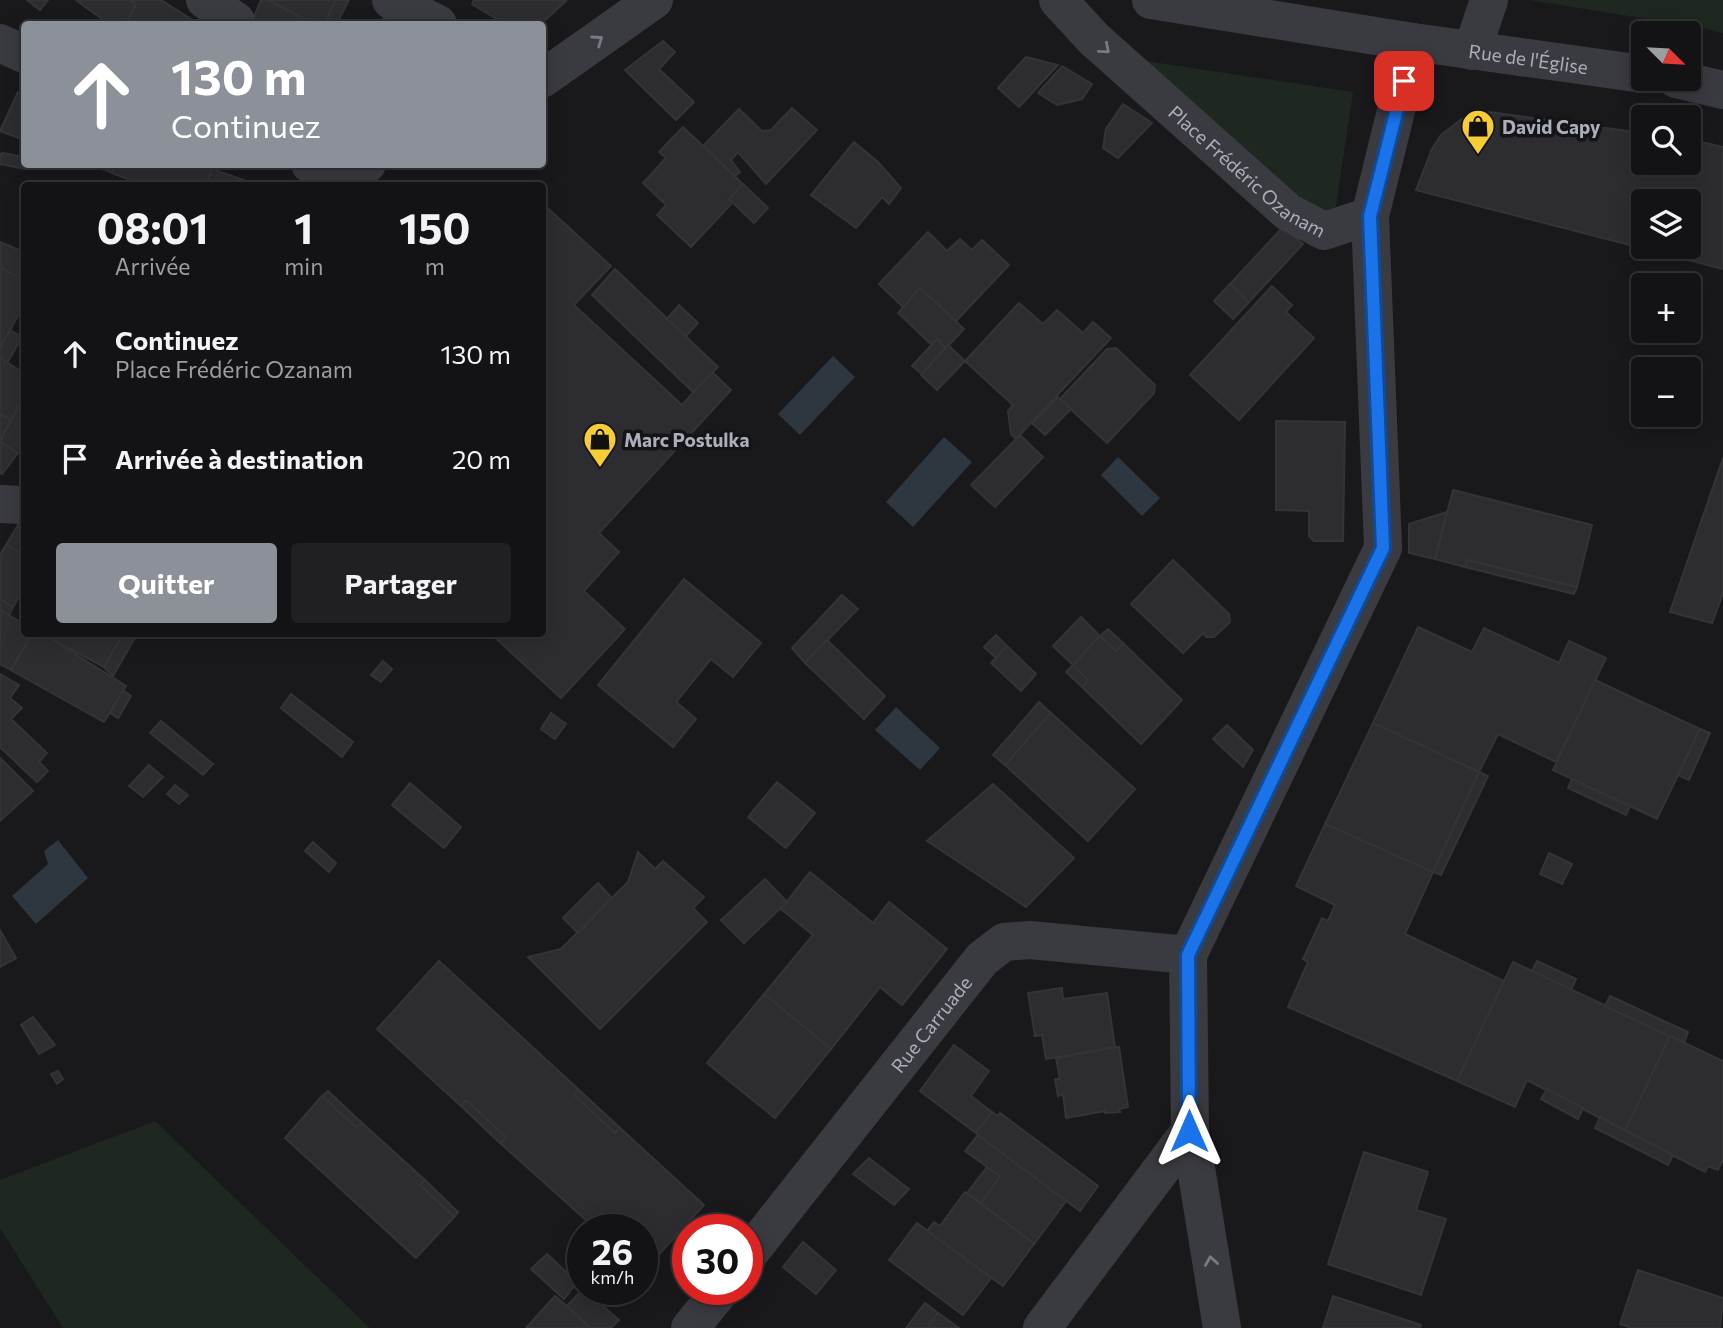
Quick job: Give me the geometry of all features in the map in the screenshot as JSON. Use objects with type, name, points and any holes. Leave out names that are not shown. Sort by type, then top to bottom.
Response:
[{"type":"street","points":[[205,0],[236,21]]},
{"type":"street","points":[[391,0],[432,21]]},
{"type":"street","points":[[546,77],[654,0]]},
{"type":"street","name":"Place Frédéric Ozanam","points":[[1058,0],[1094,39],[1288,212],[1324,231],[1370,216]]},
{"type":"street","points":[[1151,0],[1343,15],[1413,42],[1370,216],[1383,548],[1188,955],[1189,1131],[1222,1328]]},
{"type":"street","points":[[1472,51],[1489,0]]},
{"type":"street","name":"Rue de l'Église","points":[[1413,42],[1631,72]]},
{"type":"street","points":[[1701,85],[1723,90]]},
{"type":"street","points":[[320,168],[330,172],[348,168]]},
{"type":"street","points":[[0,504],[21,505]]},
{"type":"street","name":"Rue Carruade","points":[[763,1236],[982,959],[1004,942],[1030,940],[1188,955]]},
{"type":"street","points":[[1042,1328],[1189,1131]]},
{"type":"street","points":[[690,1328],[709,1305]]},
{"type":"shaded area","points":[[1529,0],[1723,0],[1723,33],[1701,28],[1701,21],[1660,21]]},
{"type":"shaded area","points":[[1132,59],[1353,92],[1335,212],[1317,210],[1164,90]]},
{"type":"shaded area","points":[[833,356],[855,377],[800,435],[778,414]]},
{"type":"shaded area","points":[[944,437],[972,462],[913,527],[886,502]]},
{"type":"shaded area","points":[[1118,457],[1160,498],[1142,516],[1101,475]]},
{"type":"shaded area","points":[[896,707],[940,748],[920,770],[875,730]]},
{"type":"shaded area","points":[[58,840],[88,878],[36,924],[12,896],[48,864],[44,851]]},
{"type":"shaded area","points":[[155,1121],[370,1328],[63,1328],[0,1228],[0,1180]]},
{"type":"building","points":[[27,0],[48,0],[40,10]]},
{"type":"building","points":[[76,0],[130,0],[136,5],[127,21],[105,21]]},
{"type":"building","points":[[130,0],[161,0],[194,21],[127,21],[136,5]]},
{"type":"building","points":[[261,0],[268,0],[308,21],[252,21]]},
{"type":"building","points":[[268,0],[336,0],[326,21],[308,21]]},
{"type":"building","points":[[336,0],[349,0],[338,21],[327,18]]},
{"type":"building","points":[[474,0],[567,0],[544,21],[500,21],[472,4]]},
{"type":"building","points":[[387,11],[401,21],[382,21]]},
{"type":"building","points":[[663,41],[675,52],[659,69],[694,102],[676,120],[625,70]]},
{"type":"building","points":[[1026,57],[1058,65],[1019,107],[998,88]]},
{"type":"building","points":[[1062,66],[1092,84],[1082,99],[1057,105],[1038,93]]},
{"type":"building","points":[[18,92],[21,93],[21,139],[0,131]]},
{"type":"building","points":[[1123,104],[1152,123],[1118,158],[1103,148],[1106,129]]},
{"type":"building","points":[[792,108],[817,130],[766,184],[738,152],[731,160],[740,172],[735,176],[703,146],[739,109],[762,131],[771,130]]},
{"type":"building","points":[[1490,112],[1631,131],[1631,175],[1701,175],[1701,142],[1723,147],[1723,269],[1684,259],[1701,259],[1701,189],[1631,189],[1631,245],[1416,190],[1432,149],[1441,135],[1462,119]]},
{"type":"building","points":[[683,127],[743,184],[729,199],[732,203],[691,247],[657,215],[666,205],[643,183],[666,158],[659,152]]},
{"type":"building","points":[[854,142],[878,162],[901,188],[889,204],[882,197],[856,228],[811,195]]},
{"type":"building","points":[[0,154],[21,156],[21,168],[25,169],[0,164]]},
{"type":"building","points":[[99,168],[114,168],[112,173]]},
{"type":"building","points":[[114,168],[212,169],[207,182],[135,182],[112,173]]},
{"type":"building","points":[[212,169],[249,182],[207,182]]},
{"type":"building","points":[[743,184],[768,208],[754,223],[729,199]]},
{"type":"building","name":"Marc Postulka","points":[[546,207],[611,266],[574,305],[682,405],[712,372],[731,390],[599,533],[619,552],[584,591],[625,629],[561,698],[494,637],[546,637]]},
{"type":"building","points":[[1283,227],[1303,244],[1249,302],[1230,284]]},
{"type":"building","points":[[928,232],[947,251],[960,239],[972,250],[982,240],[1009,265],[956,321],[920,288],[903,307],[879,284]]},
{"type":"building","points":[[0,242],[21,251],[21,279],[0,267]]},
{"type":"building","points":[[0,267],[21,279],[21,310],[0,348]]},
{"type":"building","points":[[615,269],[718,367],[693,392],[592,295]]},
{"type":"building","points":[[1230,284],[1249,302],[1233,319],[1214,301]]},
{"type":"building","points":[[1272,286],[1292,305],[1286,312],[1314,338],[1239,420],[1190,375]]},
{"type":"building","points":[[920,288],[964,329],[946,348],[937,339],[932,345],[898,313]]},
{"type":"building","points":[[1019,303],[1043,324],[1057,310],[1083,333],[1093,322],[1111,338],[1016,439],[1011,434],[1008,411],[1013,405],[965,361]]},
{"type":"building","points":[[679,305],[698,323],[686,336],[667,319]]},
{"type":"building","points":[[10,330],[21,336],[7,363],[0,358],[0,348]]},
{"type":"building","points":[[937,339],[946,348],[922,374],[912,366]]},
{"type":"building","points":[[948,345],[965,361],[937,390],[921,375]]},
{"type":"building","points":[[1116,348],[1155,385],[1154,393],[1107,443],[1060,399],[1107,349]]},
{"type":"building","points":[[0,358],[21,371],[21,401],[11,420],[0,414]]},
{"type":"building","points":[[1058,397],[1071,409],[1045,435],[1032,423]]},
{"type":"building","points":[[21,401],[21,454],[0,442]]},
{"type":"building","points":[[0,414],[11,420],[0,441]]},
{"type":"building","points":[[1276,421],[1345,422],[1343,541],[1314,541],[1309,536],[1309,511],[1276,510]]},
{"type":"building","points":[[1020,435],[1043,457],[995,507],[971,485]]},
{"type":"building","points":[[0,442],[18,453],[2,474],[0,473]]},
{"type":"building","points":[[1723,458],[1723,593],[1712,623],[1670,612]]},
{"type":"building","points":[[1453,490],[1592,525],[1577,587],[1467,560],[1465,567],[1435,559]]},
{"type":"building","points":[[1447,512],[1435,559],[1409,553],[1409,524]]},
{"type":"building","points":[[19,523],[21,553],[6,545]]},
{"type":"building","points":[[6,545],[21,553],[21,592],[13,607],[0,599],[0,555]]},
{"type":"building","points":[[1173,560],[1229,614],[1230,622],[1214,637],[1206,637],[1203,633],[1183,653],[1131,604]]},
{"type":"building","points":[[1467,560],[1577,587],[1574,594],[1465,567]]},
{"type":"building","points":[[684,579],[761,643],[733,677],[711,659],[676,702],[696,719],[673,747],[598,685]]},
{"type":"building","points":[[842,595],[858,609],[805,663],[792,648]]},
{"type":"building","points":[[0,599],[13,607],[9,615],[0,610]]},
{"type":"building","points":[[0,610],[21,622],[21,637],[30,637],[11,670],[0,664]]},
{"type":"building","points":[[1081,617],[1100,636],[1073,665],[1053,646]]},
{"type":"building","points":[[1418,627],[1472,652],[1484,628],[1559,663],[1569,641],[1606,658],[1556,762],[1498,734],[1479,772],[1373,723]]},
{"type":"building","points":[[1108,629],[1124,644],[1116,651],[1100,636]]},
{"type":"building","points":[[996,635],[1007,646],[996,658],[984,647]]},
{"type":"building","points":[[1100,636],[1116,651],[1124,644],[1182,700],[1141,744],[1082,687],[1088,680],[1073,665]]},
{"type":"building","points":[[30,637],[48,637],[126,686],[104,722],[11,670]]},
{"type":"building","points":[[48,637],[121,637],[104,667]]},
{"type":"building","points":[[121,637],[135,637],[113,676],[104,667]]},
{"type":"building","points":[[827,640],[885,696],[864,719],[805,663]]},
{"type":"building","points":[[1007,646],[1036,674],[1021,691],[991,663]]},
{"type":"building","points":[[383,661],[392,669],[381,682],[371,675]]},
{"type":"building","points":[[1073,665],[1088,680],[1082,687],[1066,672]]},
{"type":"building","points":[[0,674],[19,685],[10,698],[22,708],[11,719],[47,753],[39,762],[48,771],[37,782],[0,747]]},
{"type":"building","points":[[1595,680],[1700,729],[1657,819],[1553,770]]},
{"type":"building","points":[[123,690],[131,696],[118,718],[110,713]]},
{"type":"building","points":[[291,694],[353,742],[342,757],[281,708]]},
{"type":"building","points":[[1039,702],[1051,713],[1005,765],[993,755]]},
{"type":"building","points":[[551,713],[566,724],[555,739],[541,729]]},
{"type":"building","points":[[1051,713],[1135,789],[1088,841],[1005,765]]},
{"type":"building","points":[[161,721],[213,764],[203,775],[150,733]]},
{"type":"building","points":[[1373,723],[1479,772],[1433,872],[1325,824]]},
{"type":"building","points":[[1227,725],[1253,750],[1243,767],[1213,739]]},
{"type":"building","points":[[1700,729],[1710,733],[1689,780],[1678,775]]},
{"type":"building","points":[[0,758],[33,791],[0,821]]},
{"type":"building","points":[[149,765],[163,777],[143,797],[129,786]]},
{"type":"building","points":[[1479,772],[1488,776],[1441,875],[1433,872]]},
{"type":"building","points":[[1572,779],[1630,806],[1626,815],[1568,788]]},
{"type":"building","points":[[777,782],[815,813],[786,848],[748,817]]},
{"type":"building","points":[[410,783],[461,827],[444,848],[392,805]]},
{"type":"building","points":[[993,784],[1074,858],[1026,907],[927,841]]},
{"type":"building","points":[[175,785],[188,795],[179,804],[167,794]]},
{"type":"building","points":[[1325,824],[1433,872],[1405,934],[1504,981],[1457,1081],[1288,1007],[1308,962],[1303,959],[1322,918],[1328,921],[1335,905],[1296,886]]},
{"type":"building","points":[[313,842],[336,863],[329,872],[305,851]]},
{"type":"building","points":[[638,852],[655,869],[663,861],[704,897],[693,908],[707,922],[600,1029],[528,957],[561,949],[628,882]]},
{"type":"building","points":[[1549,853],[1572,864],[1562,884],[1540,874]]},
{"type":"building","points":[[810,872],[873,923],[889,902],[947,949],[902,1005],[880,987],[831,1049],[764,994],[813,935],[781,909]]},
{"type":"building","points":[[765,879],[787,902],[744,943],[721,920]]},
{"type":"building","points":[[598,883],[612,898],[578,933],[563,918]]},
{"type":"building","points":[[0,930],[16,958],[0,967]]},
{"type":"building","points":[[439,961],[578,1089],[574,1095],[615,1133],[619,1127],[704,1205],[696,1214],[672,1214],[672,1240],[658,1256],[658,1214],[579,1214],[500,1143],[506,1137],[466,1100],[461,1106],[377,1029]]},
{"type":"building","points":[[1537,961],[1576,979],[1571,990],[1532,971]]},
{"type":"building","points":[[1513,962],[1670,1036],[1625,1131],[1527,1080],[1515,1107],[1457,1081]]},
{"type":"building","points":[[1062,988],[1063,999],[1107,993],[1115,1047],[1046,1059],[1042,1035],[1035,1036],[1028,993]]},
{"type":"building","points":[[764,994],[831,1049],[775,1118],[707,1063]]},
{"type":"building","points":[[1610,996],[1688,1032],[1684,1043],[1605,1006]]},
{"type":"building","points":[[33,1017],[55,1045],[39,1054],[21,1025]]},
{"type":"building","points":[[1670,1036],[1723,1061],[1723,1159],[1718,1170],[1708,1166],[1705,1172],[1625,1131]]},
{"type":"building","points":[[954,1045],[989,1071],[971,1096],[992,1112],[976,1133],[920,1091]]},
{"type":"building","points":[[1119,1047],[1128,1107],[1119,1109],[1120,1112],[1105,1111],[1066,1118],[1063,1094],[1058,1096],[1055,1079],[1060,1079],[1056,1058]]},
{"type":"building","points":[[58,1071],[63,1079],[57,1084],[51,1074]]},
{"type":"building","points":[[578,1089],[619,1127],[615,1133],[574,1095]]},
{"type":"building","points":[[1547,1089],[1583,1108],[1578,1119],[1541,1099]]},
{"type":"building","points":[[328,1091],[362,1123],[357,1128],[322,1096]]},
{"type":"building","points":[[322,1096],[357,1128],[362,1123],[425,1180],[420,1185],[454,1217],[416,1258],[285,1138]]},
{"type":"building","points":[[466,1100],[506,1137],[500,1143],[461,1106]]},
{"type":"building","points":[[992,1112],[998,1116],[1000,1113],[1098,1186],[1080,1211],[976,1133]]},
{"type":"building","points":[[1600,1117],[1673,1155],[1668,1165],[1595,1128]]},
{"type":"building","points":[[978,1135],[1066,1201],[1034,1244],[981,1203],[1000,1176],[965,1151]]},
{"type":"building","points":[[1364,1152],[1428,1172],[1416,1210],[1446,1219],[1421,1295],[1328,1264]]},
{"type":"building","points":[[869,1158],[909,1189],[894,1205],[853,1174]]},
{"type":"building","points":[[987,1167],[1000,1176],[981,1203],[967,1193]]},
{"type":"building","points":[[425,1180],[458,1212],[454,1217],[420,1185]]},
{"type":"building","points":[[965,1192],[1034,1244],[1003,1286],[927,1231],[934,1222],[940,1226]]},
{"type":"building","points":[[917,1223],[991,1278],[963,1315],[889,1260]]},
{"type":"building","points":[[803,1242],[836,1270],[816,1294],[783,1267]]},
{"type":"building","points":[[547,1254],[567,1273],[567,1295],[564,1299],[531,1269]]},
{"type":"building","points":[[1638,1270],[1723,1298],[1720,1328],[1632,1328],[1620,1324]]},
{"type":"building","points":[[555,1296],[567,1306],[590,1328],[526,1328]]},
{"type":"building","points":[[1333,1296],[1421,1325],[1420,1328],[1323,1328]]},
{"type":"building","points":[[925,1303],[938,1313],[927,1328],[906,1328]]},
{"type":"building","points":[[602,1305],[619,1320],[611,1328],[590,1328],[567,1306]]},
{"type":"building","points":[[938,1313],[959,1328],[927,1328]]},
{"type":"place","name":"David Capy","points":[[1478,156]]},
{"type":"place","name":"Marc Postulka","points":[[600,469]]},
{"type":"route","points":[[1189,1131],[1188,955],[1383,548],[1370,216],[1404,81]]}]
